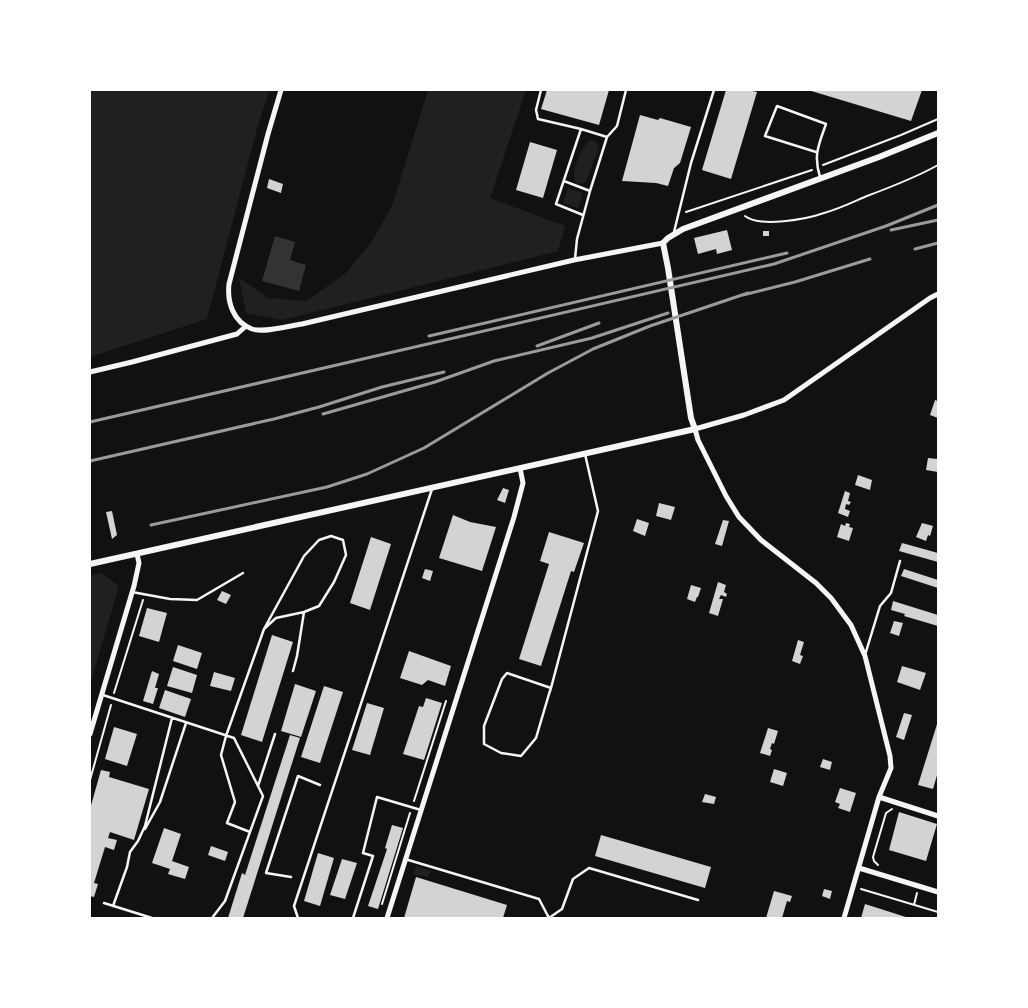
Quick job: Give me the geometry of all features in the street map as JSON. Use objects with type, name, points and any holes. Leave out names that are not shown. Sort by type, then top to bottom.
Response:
[{"type":"street","points":[[281,90],[229,284],[228,296],[233,312],[246,326],[258,329],[302,324],[574,260],[663,243],[674,234],[736,209],[938,133]]},
{"type":"street","points":[[663,243],[692,418],[698,440],[726,496],[739,517],[761,540],[805,573],[831,598],[852,625],[865,656],[890,756],[891,768],[879,797],[844,918]]},
{"type":"street","points":[[90,564],[520,468],[744,415],[784,400],[938,294]]},
{"type":"street","points":[[90,372],[236,334],[246,326]]},
{"type":"street","points":[[386,918],[514,517],[524,482],[520,468]]},
{"type":"street","points":[[90,734],[132,592],[139,563],[137,554]]},
{"type":"street","points":[[879,797],[938,816]]},
{"type":"street","points":[[859,868],[938,892]]},
{"type":"lane","points":[[541,90],[536,110],[538,119],[581,129],[607,138]]},
{"type":"lane","points":[[574,260],[590,191],[607,138],[617,126],[626,90]]},
{"type":"lane","points":[[674,234],[691,163],[714,90]]},
{"type":"lane","points":[[816,152],[766,136],[777,106],[826,124],[816,152],[820,178]]},
{"type":"lane","points":[[581,129],[556,204],[583,215]]},
{"type":"lane","points":[[564,181],[590,191]]},
{"type":"lane","points":[[551,688],[507,673],[502,678],[484,726],[484,744],[500,753],[521,756],[536,738],[551,688],[598,511],[585,452]]},
{"type":"lane","points":[[298,918],[294,906],[432,487]]},
{"type":"lane","points":[[250,832],[226,822],[235,802],[221,755],[226,736],[264,630],[304,556],[319,540],[331,536],[343,540],[346,555],[334,582],[319,606],[304,612],[276,618],[264,630]]},
{"type":"lane","points":[[865,656],[880,606],[891,593],[900,561]]},
{"type":"lane","points":[[132,592],[170,599],[197,600],[243,573]]},
{"type":"lane","points":[[293,671],[304,612]]},
{"type":"lane","points":[[272,615],[276,618]]},
{"type":"lane","points":[[101,695],[234,738],[263,796],[225,901],[212,918]]},
{"type":"lane","points":[[138,841],[145,826],[172,718]]},
{"type":"lane","points":[[113,906],[130,852],[160,802],[186,723]]},
{"type":"lane","points":[[258,786],[275,734]]},
{"type":"lane","points":[[291,877],[266,873],[298,776],[320,785]]},
{"type":"lane","points":[[353,918],[373,856],[363,853],[377,797],[421,810]]},
{"type":"lane","points":[[405,858],[539,899],[549,918],[562,909],[573,879],[589,868],[698,900]]},
{"type":"lane","points":[[104,903],[152,918]]},
{"type":"path","points":[[678,215],[786,180],[938,119]]},
{"type":"path","points":[[736,209],[748,219],[764,222],[784,221],[824,214],[920,176],[938,165]]},
{"type":"path","points":[[90,780],[144,594]]},
{"type":"path","points":[[381,907],[449,693]]},
{"type":"path","points":[[886,867],[877,865],[873,857],[886,813],[894,808]]},
{"type":"path","points":[[854,887],[938,912]]},
{"type":"shaded area","points":[[90,90],[267,90],[269,92],[258,125],[207,319],[90,357]]},
{"type":"shaded area","points":[[428,90],[526,90],[490,198],[565,226],[558,251],[282,320],[246,313],[239,278],[268,298],[306,301],[346,273],[372,241],[392,206]]},
{"type":"shaded area","points":[[590,140],[595,141],[599,147],[586,182],[581,184],[575,182],[574,172],[583,148]]},
{"type":"shaded area","points":[[568,188],[583,193],[578,208],[563,203]]},
{"type":"shaded area","points":[[275,236],[295,242],[290,260],[306,265],[299,291],[262,281]]},
{"type":"shaded area","points":[[101,573],[119,586],[90,685],[90,576]]},
{"type":"shaded area","points":[[416,866],[431,871],[428,877],[413,874]]},
{"type":"building","points":[[547,90],[609,90],[599,125],[541,109]]},
{"type":"building","points":[[726,90],[757,92],[731,179],[702,170]]},
{"type":"building","points":[[808,90],[922,90],[911,121]]},
{"type":"building","points":[[640,115],[658,120],[660,118],[691,127],[680,163],[674,168],[668,186],[656,183],[622,181]]},
{"type":"building","points":[[530,142],[557,150],[543,198],[516,190]]},
{"type":"building","points":[[269,179],[283,184],[281,193],[267,188]]},
{"type":"building","points":[[727,230],[732,250],[717,254],[716,249],[698,254],[694,238]]},
{"type":"building","points":[[763,231],[769,231],[769,236],[763,236]]},
{"type":"building","points":[[935,400],[938,401],[938,418],[930,415]]},
{"type":"building","points":[[928,458],[938,459],[938,472],[926,470]]},
{"type":"building","points":[[858,475],[872,480],[870,490],[855,485]]},
{"type":"building","points":[[503,488],[509,490],[505,503],[497,500]]},
{"type":"building","points":[[845,491],[850,493],[848,501],[851,502],[849,505],[846,504],[845,509],[850,511],[848,517],[838,513]]},
{"type":"building","points":[[659,503],[675,507],[671,520],[656,516]]},
{"type":"building","points":[[112,511],[117,535],[112,539],[106,512]]},
{"type":"building","points":[[453,515],[470,522],[496,527],[482,571],[439,558]]},
{"type":"building","points":[[637,519],[649,523],[645,536],[633,531]]},
{"type":"building","points":[[723,520],[729,521],[722,546],[715,544]]},
{"type":"building","points":[[846,523],[850,524],[849,527],[853,528],[849,541],[837,537],[841,524],[845,526]]},
{"type":"building","points":[[922,523],[933,526],[930,536],[928,535],[926,541],[916,537]]},
{"type":"building","points":[[549,532],[584,543],[574,572],[571,571],[541,666],[519,659],[549,564],[540,561]]},
{"type":"building","points":[[371,537],[391,544],[370,610],[350,603]]},
{"type":"building","points":[[902,543],[938,553],[938,562],[899,551]]},
{"type":"building","points":[[425,569],[433,571],[430,581],[422,578]]},
{"type":"building","points":[[904,569],[938,580],[938,588],[901,576]]},
{"type":"building","points":[[718,582],[726,585],[724,592],[727,594],[726,597],[721,595],[719,599],[723,599],[718,616],[709,613]]},
{"type":"building","points":[[691,585],[701,588],[695,602],[687,599]]},
{"type":"building","points":[[222,591],[231,595],[226,604],[217,600]]},
{"type":"building","points":[[893,601],[938,615],[938,626],[891,610]]},
{"type":"building","points":[[147,608],[167,613],[159,642],[139,636]]},
{"type":"building","points":[[894,621],[903,623],[899,636],[890,633]]},
{"type":"building","points":[[272,635],[293,642],[262,742],[241,735]]},
{"type":"building","points":[[798,640],[804,642],[800,655],[803,656],[800,664],[792,661]]},
{"type":"building","points":[[178,645],[202,653],[197,669],[173,661]]},
{"type":"building","points":[[409,651],[451,666],[445,686],[428,680],[422,685],[400,678]]},
{"type":"building","points":[[902,666],[926,673],[920,690],[897,682]]},
{"type":"building","points":[[173,667],[197,675],[192,693],[167,686]]},
{"type":"building","points":[[152,671],[159,674],[155,688],[158,688],[153,704],[143,701]]},
{"type":"building","points":[[214,672],[235,678],[231,691],[210,686]]},
{"type":"building","points":[[295,684],[316,691],[301,737],[281,731]]},
{"type":"building","points":[[324,686],[343,692],[320,763],[301,757]]},
{"type":"building","points":[[165,690],[191,699],[185,717],[159,708]]},
{"type":"building","points":[[426,698],[442,703],[424,760],[403,754],[419,706],[423,707]]},
{"type":"building","points":[[367,703],[384,708],[370,755],[352,750]]},
{"type":"building","points":[[904,713],[912,715],[904,740],[896,737]]},
{"type":"building","points":[[938,721],[938,772],[933,789],[918,785]]},
{"type":"building","points":[[114,727],[137,734],[127,766],[105,759]]},
{"type":"building","points":[[768,728],[778,731],[774,744],[772,743],[770,749],[772,750],[770,756],[760,753]]},
{"type":"building","points":[[290,735],[300,738],[243,918],[228,918],[242,873],[245,875]]},
{"type":"building","points":[[823,759],[832,762],[830,770],[820,767]]},
{"type":"building","points":[[774,769],[787,773],[783,786],[770,782]]},
{"type":"building","points":[[101,770],[110,772],[109,777],[149,789],[134,840],[110,832],[108,838],[117,840],[114,850],[105,847],[94,883],[98,884],[94,897],[90,896],[90,809]]},
{"type":"building","points":[[840,788],[856,793],[850,812],[838,808],[840,804],[835,802]]},
{"type":"building","points":[[705,794],[716,797],[714,804],[702,802]]},
{"type":"building","points":[[899,812],[937,824],[926,861],[889,850]]},
{"type":"building","points":[[392,825],[403,828],[378,909],[368,906],[387,849],[385,848]]},
{"type":"building","points":[[164,828],[181,834],[172,861],[189,867],[185,879],[168,874],[170,869],[152,863]]},
{"type":"building","points":[[601,835],[711,867],[705,888],[595,856]]},
{"type":"building","points":[[211,846],[228,852],[225,861],[208,855]]},
{"type":"building","points":[[318,853],[334,858],[320,906],[304,901]]},
{"type":"building","points":[[342,859],[357,863],[345,899],[330,895]]},
{"type":"building","points":[[416,877],[507,905],[503,918],[404,918]]},
{"type":"building","points":[[824,889],[832,891],[830,899],[822,896]]},
{"type":"building","points":[[774,891],[792,896],[790,902],[787,901],[782,918],[766,918]]},
{"type":"building","points":[[865,904],[909,918],[861,918]]},
{"type":"railway","points":[[90,422],[774,264],[886,226],[938,205]]},
{"type":"railway","points":[[891,230],[938,220]]},
{"type":"railway","points":[[915,249],[938,243]]},
{"type":"railway","points":[[429,336],[787,253]]},
{"type":"railway","points":[[743,295],[795,282],[870,259]]},
{"type":"railway","points":[[151,525],[327,487],[367,474],[424,448],[548,373],[593,349],[650,326],[748,293]]},
{"type":"railway","points":[[323,414],[435,382],[494,361],[592,338],[668,313]]},
{"type":"railway","points":[[537,346],[599,323]]},
{"type":"railway","points":[[90,461],[274,419],[382,387],[444,372]]}]
